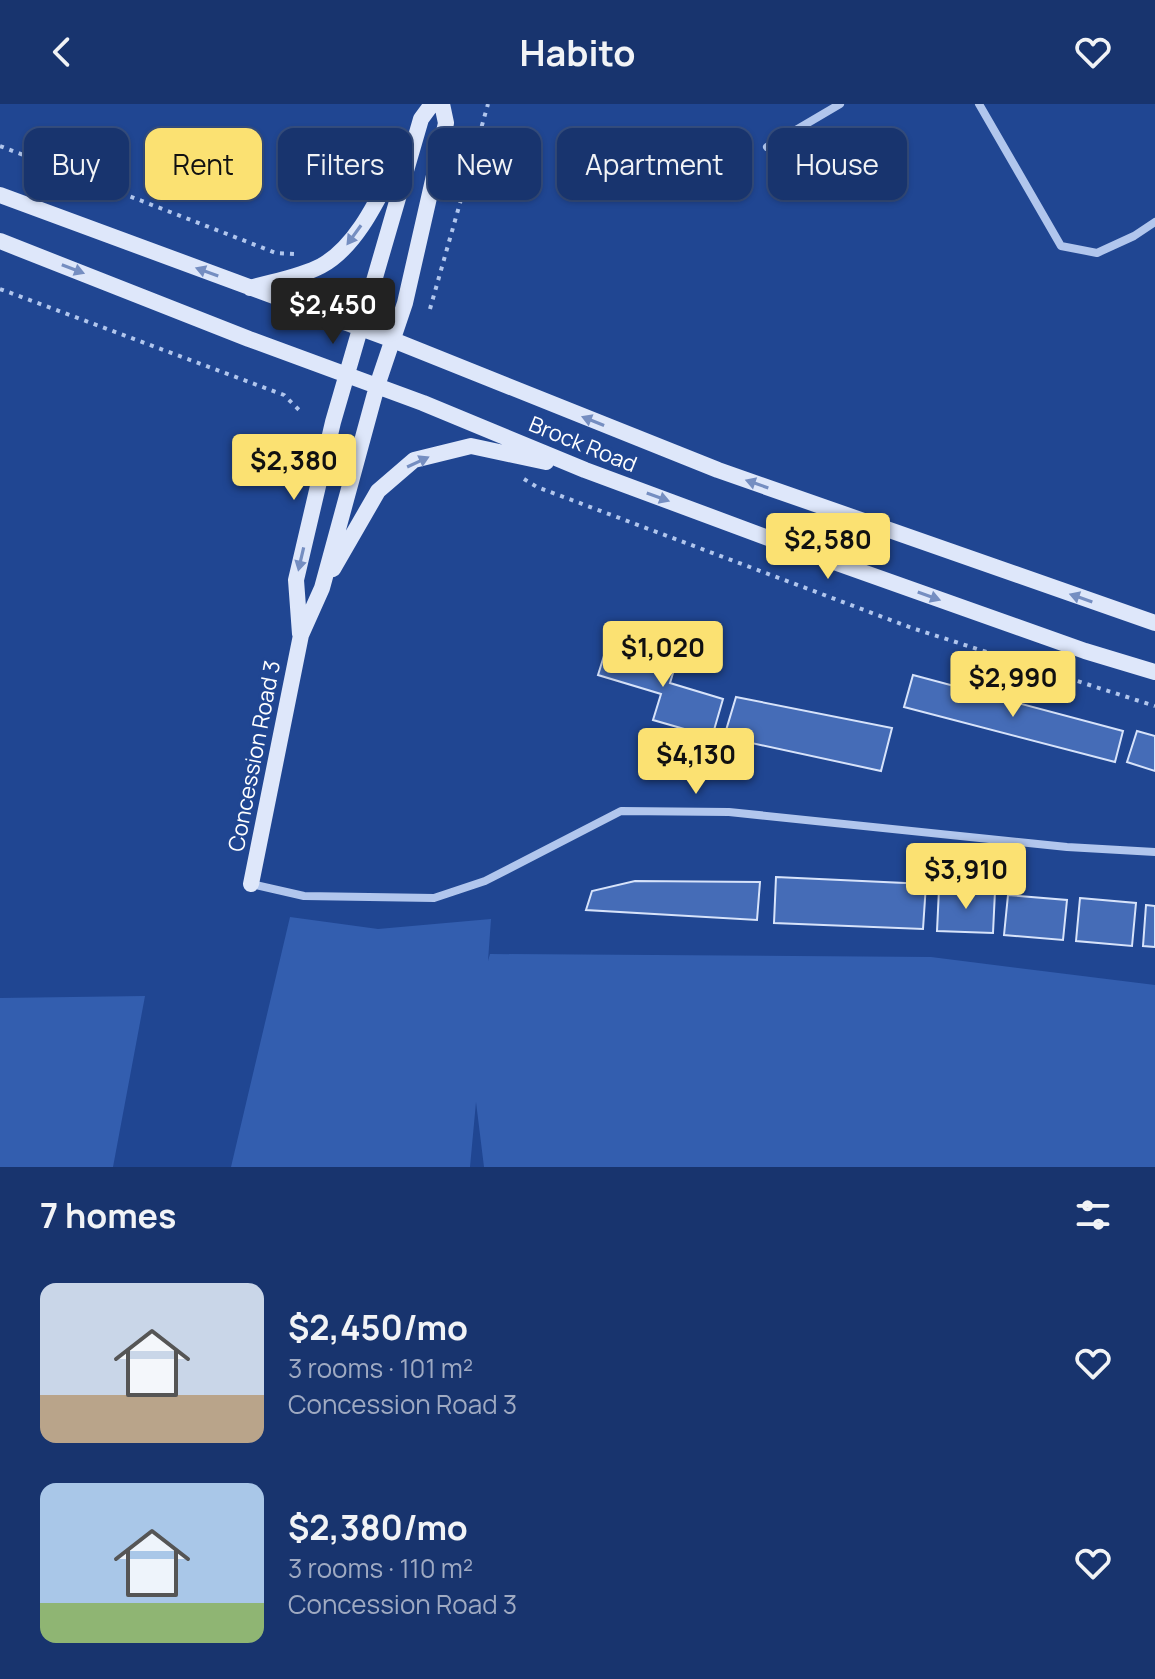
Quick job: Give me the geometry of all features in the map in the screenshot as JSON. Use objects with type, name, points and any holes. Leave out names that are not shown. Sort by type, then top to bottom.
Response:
[{"type":"main road","name":"Concession Road 3","points":[[301,635],[296,580],[346,375],[421,119],[432,104]]},
{"type":"main road","name":"Concession Road 3","points":[[251,884],[301,635],[322,588],[377,386],[405,303],[446,123],[442,104]]},
{"type":"main road","points":[[250,288],[307,272],[334,257],[354,239],[421,119]]},
{"type":"main road","name":"Brock Road","points":[[0,195],[393,340],[718,470],[1155,623]]},
{"type":"main road","name":"Brock Road","points":[[0,241],[377,386],[585,470],[1056,641],[1155,672]]},
{"type":"main road","points":[[322,588],[378,491],[414,460],[471,446],[585,470]]},
{"type":"street","points":[[767,147],[840,104]]},
{"type":"street","points":[[979,104],[1061,246],[1097,253],[1134,236],[1155,222]]},
{"type":"street","points":[[251,884],[304,896],[434,898],[485,881],[621,811],[729,812],[1041,844],[1155,852]]},
{"type":"path","points":[[430,309],[488,104]]},
{"type":"path","points":[[0,146],[276,253],[298,254]]},
{"type":"path","points":[[0,289],[284,395],[302,413]]},
{"type":"path","points":[[515,474],[537,487],[912,628],[1155,706]]},
{"type":"shaded area","points":[[290,917],[378,929],[491,919],[488,961],[490,954],[931,957],[1155,985],[1155,1167],[484,1167],[476,1102],[470,1167],[231,1167]]},
{"type":"shaded area","points":[[145,996],[113,1167],[0,1167],[0,998]]},
{"type":"building","points":[[608,643],[676,663],[670,683],[723,699],[712,737],[653,720],[661,694],[598,675]]},
{"type":"building","points":[[913,675],[1123,731],[1115,762],[904,707]]},
{"type":"building","points":[[736,697],[892,728],[881,771],[724,737]]},
{"type":"building","points":[[1137,731],[1155,736],[1155,771],[1127,762]]},
{"type":"building","points":[[776,877],[926,884],[923,929],[774,923]]},
{"type":"building","points":[[635,881],[760,882],[757,920],[586,910],[592,891]]},
{"type":"building","points":[[939,889],[995,891],[993,933],[937,931]]},
{"type":"building","points":[[1008,895],[1067,900],[1063,940],[1004,935]]},
{"type":"building","points":[[1080,898],[1136,903],[1132,946],[1076,941]]},
{"type":"building","points":[[1146,905],[1155,906],[1155,947],[1143,946]]}]
